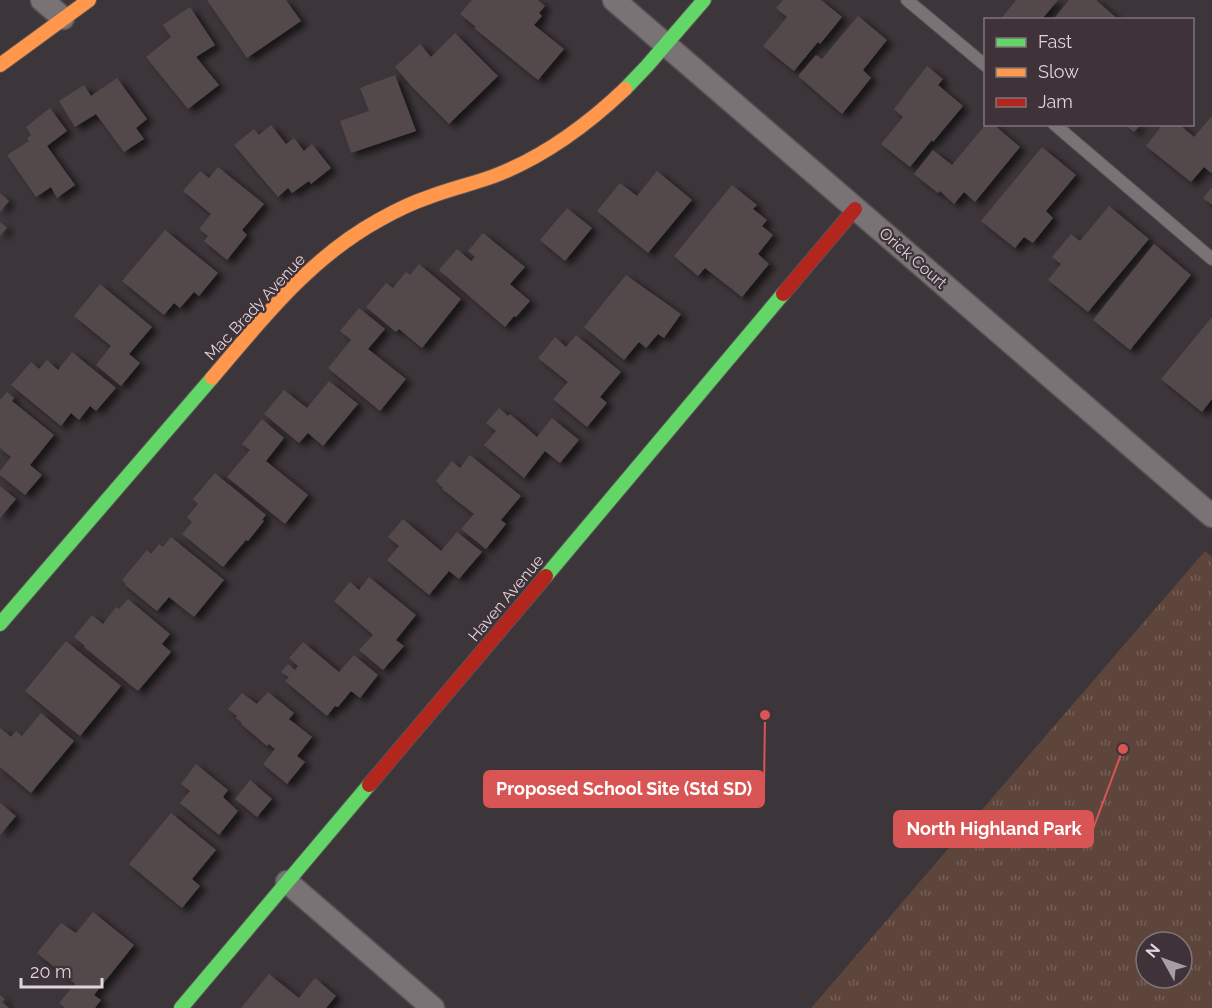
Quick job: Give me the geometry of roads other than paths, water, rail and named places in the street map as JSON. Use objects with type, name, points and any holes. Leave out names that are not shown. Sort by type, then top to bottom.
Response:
[{"type":"street","points":[[42,0],[63,18]]},
{"type":"street","points":[[0,65],[89,0]]},
{"type":"street","name":"Orick Court","points":[[614,0],[1212,516]]},
{"type":"street","name":"Mac Brady Avenue","points":[[0,624],[300,278],[339,245],[377,221],[417,201],[496,175],[537,156],[580,129],[615,100],[704,0]]},
{"type":"street","name":"Haven Avenue","points":[[181,1008],[855,208]]},
{"type":"street","points":[[287,882],[433,1008]]},
{"type":"lane","points":[[908,0],[984,64]]},
{"type":"lane","points":[[1056,126],[1212,259]]},
{"type":"place","name":"Proposed School Site (Std SD)","points":[[765,715]]},
{"type":"place","name":"North Highland Park","points":[[1123,749]]}]
